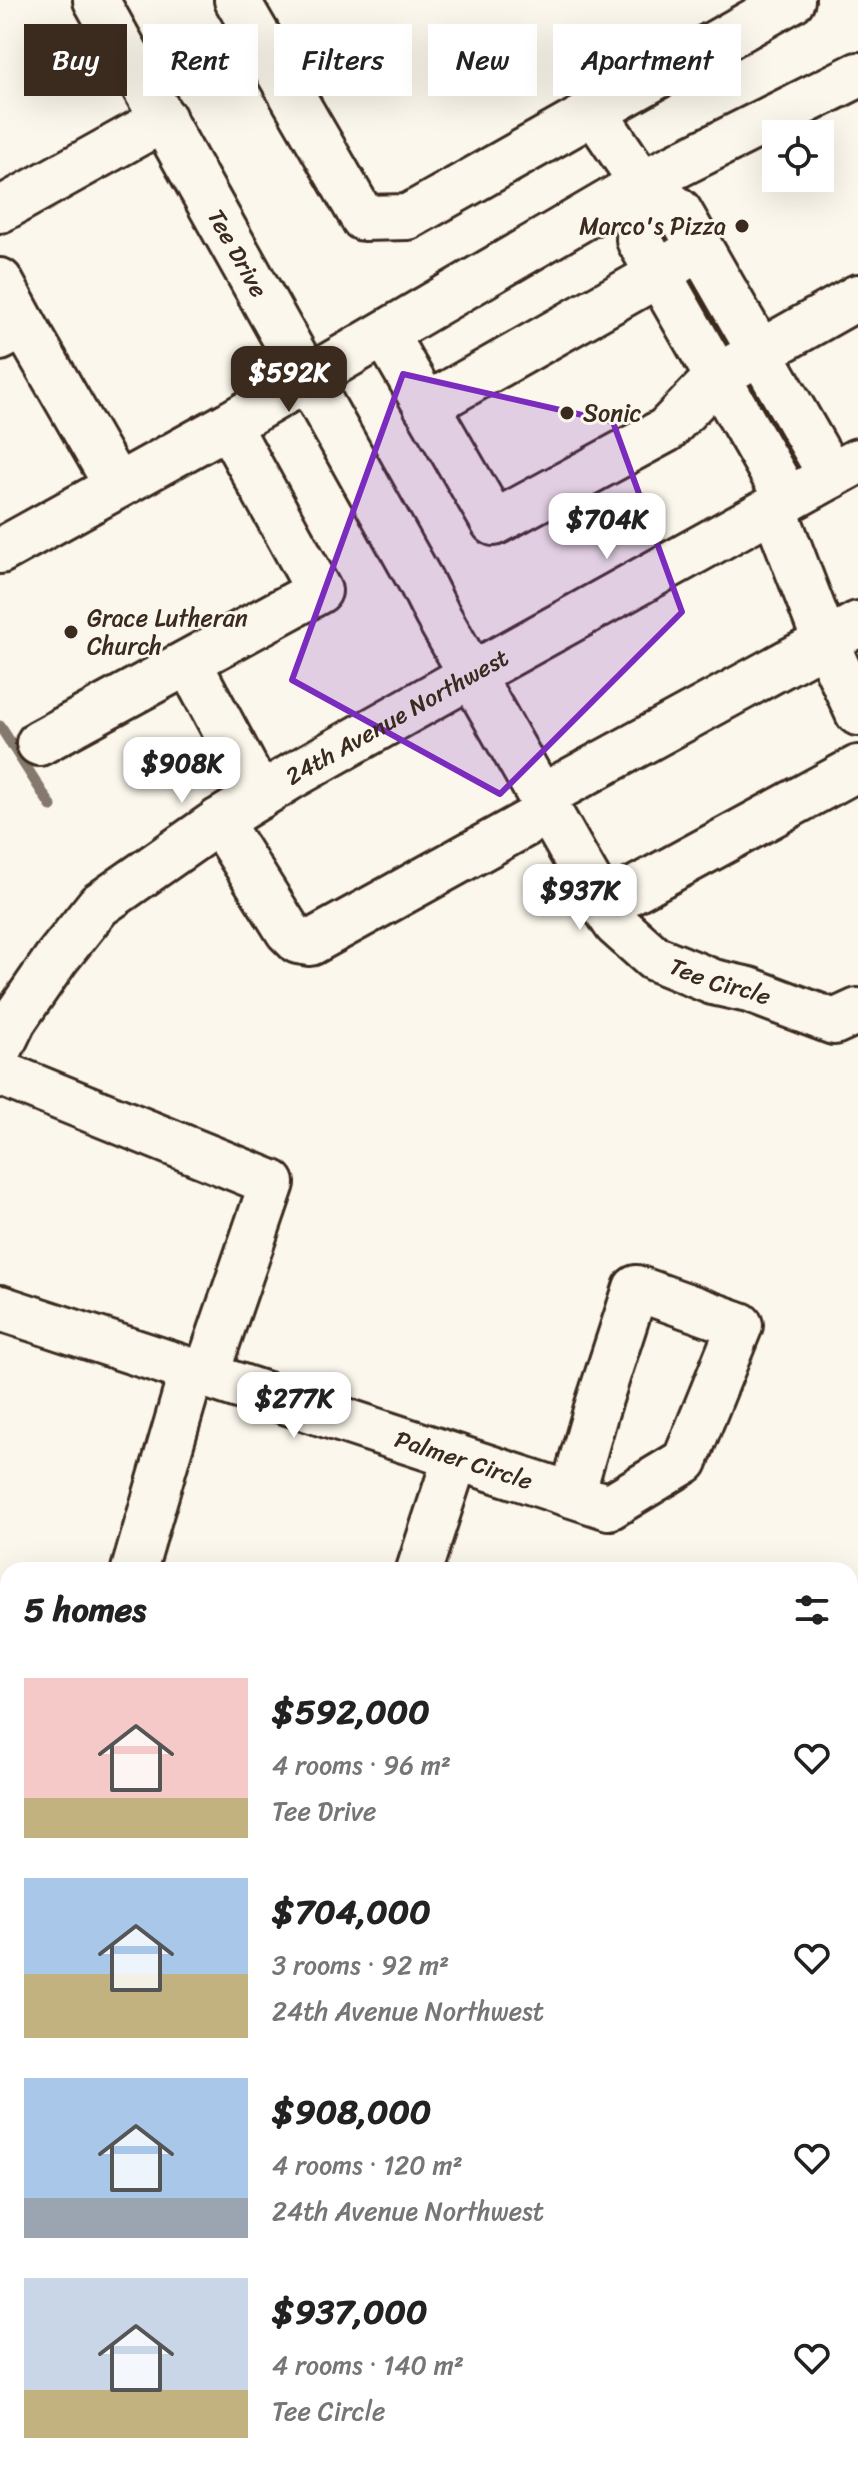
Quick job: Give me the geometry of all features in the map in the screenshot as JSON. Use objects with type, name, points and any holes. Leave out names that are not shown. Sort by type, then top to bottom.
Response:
[{"type":"street","name":"Tee Drive","points":[[96,0],[473,674]]},
{"type":"street","points":[[237,0],[363,218],[408,217],[792,0]]},
{"type":"street","points":[[0,551],[228,425],[642,183],[858,75]]},
{"type":"street","points":[[594,112],[642,183],[679,211],[761,351],[845,468]]},
{"type":"street","points":[[0,210],[164,119]]},
{"type":"street","points":[[642,183],[639,240],[718,376],[842,632],[858,713]]},
{"type":"street","points":[[426,406],[659,274],[700,246]]},
{"type":"street","points":[[0,281],[12,331],[117,486]]},
{"type":"street","points":[[385,334],[494,523],[666,430],[718,376],[858,297]]},
{"type":"street","points":[[39,743],[319,591],[228,425]]},
{"type":"street","name":"24th Avenue Northwest","points":[[5,1028],[99,905],[219,821],[473,674],[845,468]]},
{"type":"street","points":[[219,821],[288,931],[298,941],[310,943],[842,632]]},
{"type":"street","points":[[189,663],[260,796]]},
{"type":"street","name":"Tee Circle","points":[[473,674],[616,924],[654,958],[701,977],[846,1016]]},
{"type":"street","points":[[604,906],[858,768]]},
{"type":"street","points":[[0,1073],[272,1183],[199,1373],[137,1562]]},
{"type":"street","points":[[636,1288],[740,1325],[685,1461],[591,1501],[596,1411],[636,1288]]},
{"type":"street","name":"Palmer Circle","points":[[0,1308],[591,1501]]},
{"type":"street","points":[[422,1562],[456,1457]]},
{"type":"highlighted area","points":[[403,374],[613,422],[682,612],[500,794],[292,680]]},
{"type":"waterway","points":[[0,726],[51,806]]},
{"type":"place","name":"Marco's Pizza","points":[[742,226]]},
{"type":"place","name":"Sonic","points":[[567,413]]},
{"type":"place","name":"Grace Lutheran Church","points":[[71,632]]}]
